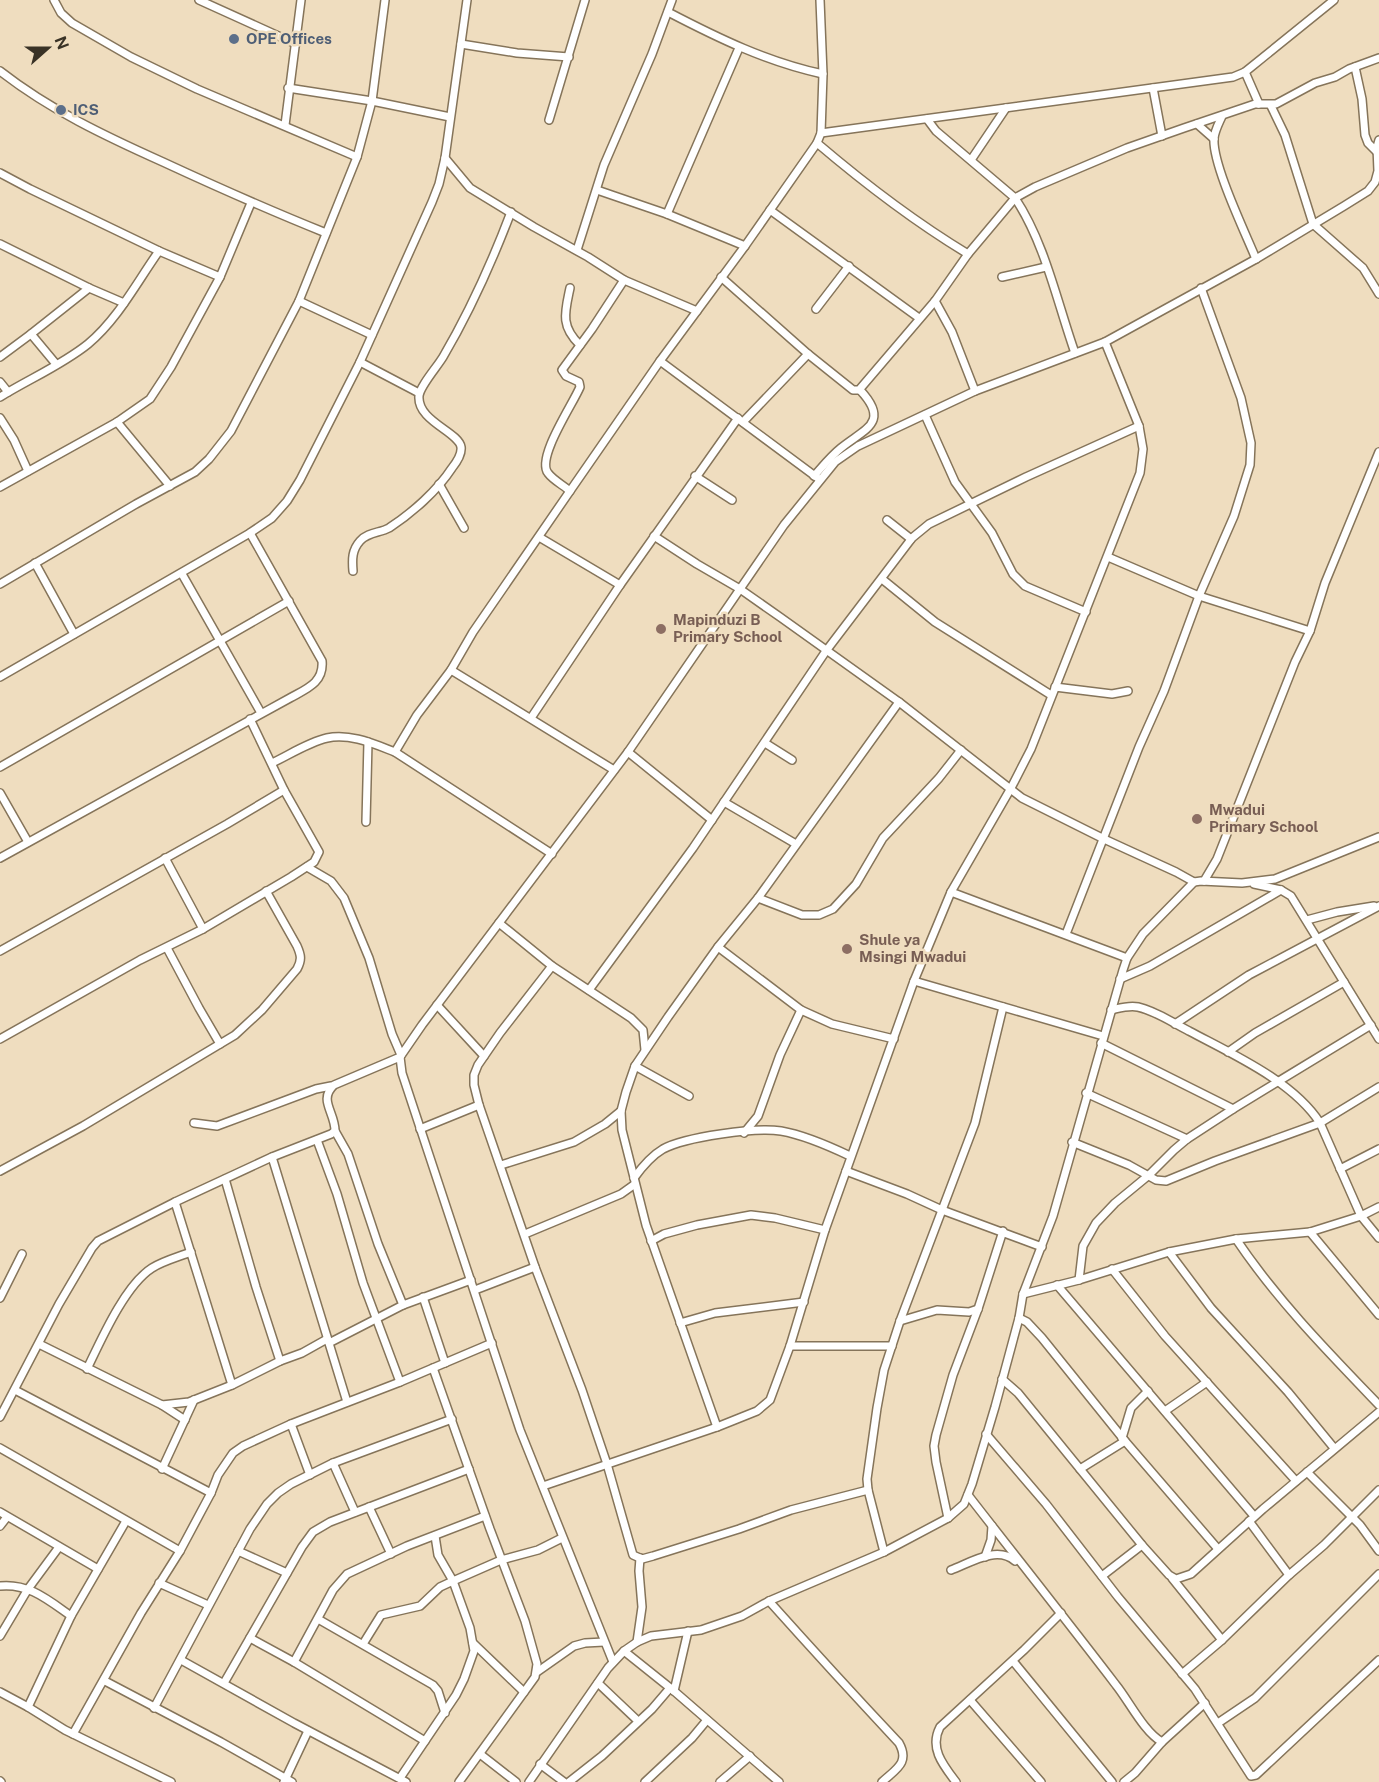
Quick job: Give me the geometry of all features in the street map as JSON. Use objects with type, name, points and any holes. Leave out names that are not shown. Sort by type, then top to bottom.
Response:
[{"type":"street","points":[[54,0],[72,23],[131,57],[197,89],[357,157]]},
{"type":"street","points":[[199,0],[296,44]]},
{"type":"street","points":[[285,125],[288,88],[302,0]]},
{"type":"street","points":[[0,584],[195,472],[231,431],[299,301],[357,157],[372,101],[385,0]]},
{"type":"street","points":[[0,677],[250,533],[272,518],[287,501],[360,362],[439,184],[445,158],[467,0]]},
{"type":"street","points":[[549,120],[570,57],[585,0]]},
{"type":"street","points":[[577,250],[604,165],[672,0]]},
{"type":"street","points":[[395,752],[417,715],[451,670],[473,632],[570,490],[817,143],[821,133],[823,74],[820,0]]},
{"type":"street","points":[[821,133],[1227,78],[1245,72],[1334,0]]},
{"type":"street","points":[[668,12],[739,48],[823,74]]},
{"type":"street","points":[[461,44],[517,53],[570,57]]},
{"type":"street","points":[[667,214],[739,48]]},
{"type":"street","points":[[860,390],[935,301],[968,254],[1015,198],[1052,180],[1162,136],[1259,104],[1271,106],[1289,99],[1315,83],[1333,78],[1379,58]]},
{"type":"street","points":[[1355,67],[1362,99],[1365,135],[1368,143],[1377,152]]},
{"type":"street","points":[[0,71],[45,103],[102,135],[250,203],[326,233]]},
{"type":"street","points":[[1245,72],[1259,104]]},
{"type":"street","points":[[288,88],[372,101],[450,117]]},
{"type":"street","points":[[1153,88],[1162,136]]},
{"type":"street","points":[[1271,106],[1285,135],[1313,224],[1363,268],[1379,294]]},
{"type":"street","points":[[971,160],[1006,108]]},
{"type":"street","points":[[1222,116],[1214,139],[1217,156],[1225,184],[1256,259]]},
{"type":"street","points":[[927,118],[936,131],[1015,198],[1028,222],[1046,267],[1075,353]]},
{"type":"street","points":[[1197,124],[1214,139]]},
{"type":"street","points":[[817,477],[858,446],[975,391],[1105,342],[1256,259],[1368,191],[1376,179],[1379,140]]},
{"type":"street","points":[[817,143],[866,184],[968,254]]},
{"type":"street","points":[[445,158],[470,188],[534,227],[577,250],[624,280],[698,311]]},
{"type":"street","points":[[0,173],[159,251],[220,277]]},
{"type":"street","points":[[597,190],[667,214],[745,246]]},
{"type":"street","points":[[0,487],[138,409],[160,386],[220,277],[250,203]]},
{"type":"street","points":[[771,210],[920,318]]},
{"type":"street","points":[[353,570],[354,549],[364,537],[389,528],[409,513],[439,484],[453,466],[461,448],[459,442],[432,421],[423,410],[419,402],[419,393],[443,358],[477,293],[511,212]]},
{"type":"street","points":[[0,244],[124,303]]},
{"type":"street","points":[[0,397],[87,345],[124,303],[159,251]]},
{"type":"street","points":[[816,309],[849,266]]},
{"type":"street","points":[[1002,277],[1046,267]]},
{"type":"street","points":[[721,277],[808,354],[853,390],[860,390]]},
{"type":"street","points":[[570,490],[548,474],[544,464],[580,387],[579,382],[564,375],[562,370],[624,280]]},
{"type":"street","points":[[0,357],[89,288]]},
{"type":"street","points":[[570,288],[566,310],[567,330],[580,345]]},
{"type":"street","points":[[1066,934],[1164,691],[1199,596],[1241,496],[1250,465],[1249,429],[1242,398],[1201,288]]},
{"type":"street","points":[[299,301],[372,336]]},
{"type":"street","points":[[935,301],[952,332],[975,391]]},
{"type":"street","points":[[32,334],[56,364]]},
{"type":"street","points":[[543,1486],[717,1427],[757,1411],[770,1400],[790,1346],[850,1156],[914,981],[951,892],[1031,749],[1140,473],[1143,449],[1139,426],[1105,342]]},
{"type":"street","points":[[531,718],[695,476],[740,420],[808,354]]},
{"type":"street","points":[[660,361],[817,477]]},
{"type":"street","points":[[360,362],[419,393]]},
{"type":"street","points":[[0,382],[8,392]]},
{"type":"street","points":[[194,1123],[217,1126],[316,1089],[334,1085],[401,1056],[628,752],[817,477],[841,448],[867,430],[872,422],[873,410],[860,390]]},
{"type":"street","points":[[925,415],[956,482],[992,534],[1011,571],[1019,581],[1040,593],[1086,612]]},
{"type":"street","points":[[0,418],[28,471]]},
{"type":"street","points":[[117,422],[170,486]]},
{"type":"street","points":[[589,990],[724,802],[826,651],[911,539],[929,524],[1139,426]]},
{"type":"street","points":[[1204,881],[1217,859],[1295,662],[1310,631],[1325,584],[1379,452]]},
{"type":"street","points":[[695,476],[732,500]]},
{"type":"street","points":[[439,484],[464,528]]},
{"type":"street","points":[[887,520],[911,539]]},
{"type":"street","points":[[0,858],[311,686],[319,678],[323,671],[322,661],[250,533]]},
{"type":"street","points":[[654,536],[696,564],[740,589],[899,702],[1022,798],[1194,882],[1242,883],[1281,890],[1291,896],[1379,1039]]},
{"type":"street","points":[[539,537],[620,585]]},
{"type":"street","points":[[1108,557],[1199,596],[1310,631]]},
{"type":"street","points":[[35,563],[74,634]]},
{"type":"street","points":[[182,574],[222,640],[261,713]]},
{"type":"street","points":[[882,579],[935,622],[1051,695]]},
{"type":"street","points":[[0,767],[289,601]]},
{"type":"street","points":[[451,670],[614,770]]},
{"type":"street","points":[[1055,687],[1112,694],[1128,690]]},
{"type":"street","points":[[717,1427],[651,1241],[622,1130],[621,1110],[635,1066],[645,1050],[718,946],[758,898],[899,702]]},
{"type":"street","points":[[0,1039],[140,960],[203,929],[307,867],[318,857],[319,852],[284,790],[250,719]]},
{"type":"street","points":[[272,763],[324,738],[335,736],[368,742],[395,752],[552,854]]},
{"type":"street","points":[[366,822],[368,742]]},
{"type":"street","points":[[765,742],[792,760]]},
{"type":"street","points":[[758,898],[790,912],[808,916],[826,913],[833,909],[856,884],[883,838],[939,778],[961,750]]},
{"type":"street","points":[[628,752],[712,819]]},
{"type":"street","points":[[0,951],[284,790]]},
{"type":"street","points":[[0,793],[28,842]]},
{"type":"street","points":[[724,802],[796,844]]},
{"type":"street","points":[[1242,883],[1284,876],[1379,837]]},
{"type":"street","points":[[165,858],[203,929]]},
{"type":"street","points":[[307,867],[331,880],[344,898],[369,958],[401,1056],[402,1073],[520,1430],[613,1662]]},
{"type":"street","points":[[529,1782],[613,1662],[637,1642],[651,1636],[701,1630],[742,1616],[769,1601],[884,1552],[948,1518],[964,1504],[1020,1318],[1023,1294],[1053,1216],[1086,1093],[1127,958],[1154,921],[1194,882]]},
{"type":"street","points":[[1120,979],[1150,966],[1281,890]]},
{"type":"street","points":[[0,1171],[82,1126],[235,1035],[262,1010],[301,962],[301,954],[266,891]]},
{"type":"street","points":[[951,892],[1127,958]]},
{"type":"street","points":[[1306,920],[1352,909],[1379,906]]},
{"type":"street","points":[[1175,1024],[1249,975],[1379,906]]},
{"type":"street","points":[[499,923],[552,966],[639,1025],[643,1030],[645,1050]]},
{"type":"street","points":[[718,946],[801,1010],[832,1024],[894,1039]]},
{"type":"street","points":[[167,948],[220,1044]]},
{"type":"street","points":[[552,966],[484,1056],[474,1075],[474,1085],[535,1268],[582,1390],[607,1464],[633,1555],[640,1558],[684,1547],[791,1510],[868,1490]]},
{"type":"street","points":[[914,981],[1003,1007],[1102,1040],[1233,1109]]},
{"type":"street","points":[[1228,1052],[1344,982]]},
{"type":"street","points":[[437,1005],[484,1056]]},
{"type":"street","points":[[1111,1010],[1127,1006],[1138,1007],[1175,1024],[1278,1082],[1306,1105],[1320,1123],[1361,1216],[1379,1238]]},
{"type":"street","points":[[884,1552],[867,1479],[884,1370],[900,1321],[920,1274],[975,1123],[1003,1007]]},
{"type":"street","points":[[744,1132],[758,1116],[780,1055],[801,1010]]},
{"type":"street","points":[[1078,1280],[1083,1246],[1096,1223],[1115,1203],[1187,1139],[1371,1025]]},
{"type":"street","points":[[635,1066],[689,1096]]},
{"type":"street","points":[[334,1085],[327,1091],[326,1096],[335,1131],[348,1154],[378,1244],[404,1305]]},
{"type":"street","points":[[1072,1142],[1156,1180],[1166,1181],[1320,1123],[1379,1087]]},
{"type":"street","points":[[1086,1093],[1187,1139]]},
{"type":"street","points":[[420,1129],[479,1105]]},
{"type":"street","points":[[501,1165],[574,1142],[605,1124],[621,1110]]},
{"type":"street","points":[[0,1418],[59,1304],[92,1248],[105,1237],[176,1202],[272,1157],[335,1131]]},
{"type":"street","points":[[525,1234],[621,1194],[653,1156],[669,1146],[690,1139],[744,1132],[781,1131],[850,1156]]},
{"type":"street","points":[[317,1140],[337,1194],[352,1250],[376,1320],[400,1382]]},
{"type":"street","points":[[1340,1169],[1379,1149]]},
{"type":"street","points":[[272,1157],[347,1402]]},
{"type":"street","points":[[846,1171],[1042,1247]]},
{"type":"street","points":[[225,1179],[280,1361]]},
{"type":"street","points":[[176,1202],[232,1385]]},
{"type":"street","points":[[1023,1294],[1169,1252],[1236,1239],[1310,1232],[1361,1216],[1379,1207]]},
{"type":"street","points":[[651,1241],[664,1234],[697,1225],[751,1215],[776,1218],[825,1230]]},
{"type":"street","points":[[948,1518],[934,1446],[953,1375],[978,1309],[1003,1231]]},
{"type":"street","points":[[1310,1232],[1379,1315]]},
{"type":"street","points":[[1236,1239],[1276,1294],[1379,1405]]},
{"type":"street","points":[[87,1369],[108,1326],[143,1275],[154,1267],[191,1252]]},
{"type":"street","points":[[1169,1252],[1211,1308],[1288,1392],[1334,1448]]},
{"type":"street","points":[[0,1298],[22,1254]]},
{"type":"street","points":[[475,1290],[535,1268]]},
{"type":"street","points":[[1112,1269],[1144,1312],[1296,1481]]},
{"type":"street","points":[[162,1405],[194,1400],[232,1385],[404,1305],[471,1280]]},
{"type":"street","points":[[1057,1285],[1165,1411],[1252,1519],[1289,1575]]},
{"type":"street","points":[[423,1297],[445,1363]]},
{"type":"street","points":[[680,1323],[716,1313],[804,1302]]},
{"type":"street","points":[[900,1321],[937,1310],[969,1312],[978,1309]]},
{"type":"street","points":[[1020,1318],[1042,1338],[1123,1439],[1218,1550]]},
{"type":"street","points":[[73,1734],[159,1583],[180,1551],[218,1475],[233,1454],[243,1446],[291,1424],[492,1343]]},
{"type":"street","points":[[39,1344],[162,1405],[186,1420]]},
{"type":"street","points":[[790,1346],[892,1346]]},
{"type":"street","points":[[433,1368],[525,1621],[536,1659],[537,1672]]},
{"type":"street","points":[[1002,1378],[1018,1393],[1222,1640]]},
{"type":"street","points":[[1165,1411],[1207,1382]]},
{"type":"street","points":[[15,1390],[211,1493]]},
{"type":"street","points":[[1080,1469],[1123,1439],[1131,1408],[1148,1391]]},
{"type":"street","points":[[162,1468],[194,1400]]},
{"type":"street","points":[[1172,1578],[1179,1579],[1189,1576],[1334,1448],[1379,1412]]},
{"type":"street","points":[[154,1708],[258,1516],[278,1493],[333,1463],[452,1419]]},
{"type":"street","points":[[291,1424],[310,1475]]},
{"type":"street","points":[[986,1434],[1046,1504],[1205,1703],[1251,1776],[1379,1660]]},
{"type":"street","points":[[0,1448],[180,1551]]},
{"type":"street","points":[[333,1463],[355,1512]]},
{"type":"street","points":[[224,1683],[313,1532],[330,1521],[469,1469]]},
{"type":"street","points":[[1307,1472],[1352,1517],[1379,1551]]},
{"type":"street","points":[[1182,1674],[1222,1640],[1379,1491]]},
{"type":"street","points":[[968,1495],[1129,1701],[1151,1733],[1162,1742]]},
{"type":"street","points":[[369,1507],[391,1554]]},
{"type":"street","points":[[0,1526],[3,1514],[31,1528],[98,1569]]},
{"type":"street","points":[[294,1662],[342,1579],[356,1569],[485,1516]]},
{"type":"street","points":[[28,1707],[71,1616],[126,1521]]},
{"type":"street","points":[[985,1557],[991,1540],[992,1526]]},
{"type":"street","points":[[181,1660],[308,1731],[403,1780],[425,1741],[445,1713],[470,1665],[474,1651],[470,1628],[453,1581],[438,1555],[435,1536]]},
{"type":"street","points":[[363,1644],[381,1615],[420,1606],[440,1587],[501,1560],[538,1550],[562,1538]]},
{"type":"street","points":[[1102,1576],[1142,1545]]},
{"type":"street","points":[[0,1636],[28,1589],[59,1547]]},
{"type":"street","points":[[238,1551],[287,1573]]},
{"type":"street","points":[[951,1570],[999,1554],[1008,1556],[1027,1570]]},
{"type":"street","points":[[637,1642],[642,1608],[640,1558]]},
{"type":"street","points":[[1218,1723],[1255,1698],[1379,1574]]},
{"type":"street","points":[[159,1583],[208,1605]]},
{"type":"street","points":[[0,1586],[19,1586],[28,1589],[71,1616]]},
{"type":"street","points":[[769,1601],[818,1654],[840,1682],[899,1743],[904,1752],[904,1758],[882,1782]]},
{"type":"street","points":[[956,1782],[940,1760],[935,1739],[940,1727],[1013,1661],[1061,1613]]},
{"type":"street","points":[[318,1619],[433,1685],[442,1700],[445,1713]]},
{"type":"street","points":[[569,1782],[586,1770],[672,1689],[688,1631]]},
{"type":"street","points":[[250,1638],[425,1741]]},
{"type":"street","points":[[459,1782],[537,1672],[580,1643],[604,1642]]},
{"type":"street","points":[[473,1643],[524,1692]]},
{"type":"street","points":[[624,1651],[672,1689],[779,1782]]},
{"type":"street","points":[[1013,1661],[1112,1782]]},
{"type":"street","points":[[105,1681],[221,1742],[287,1781],[308,1731]]},
{"type":"street","points":[[598,1683],[638,1721]]},
{"type":"street","points":[[0,1692],[73,1734],[171,1782]]},
{"type":"street","points":[[970,1700],[1041,1782]]},
{"type":"street","points":[[1124,1782],[1162,1742],[1205,1703]]},
{"type":"street","points":[[645,1782],[692,1738],[707,1720]]},
{"type":"street","points":[[480,1754],[516,1782]]},
{"type":"street","points":[[720,1782],[750,1756]]},
{"type":"street","points":[[540,1764],[564,1782]]},
{"type":"place","name":"OPE Offices","points":[[234,39]]},
{"type":"place","name":"ICS","points":[[61,110]]},
{"type":"place","name":"Mapinduzi B Primary School","points":[[661,629]]},
{"type":"place","name":"Mwadui Primary School","points":[[1197,819]]},
{"type":"place","name":"Shule ya Msingi Mwadui","points":[[847,949]]}]
